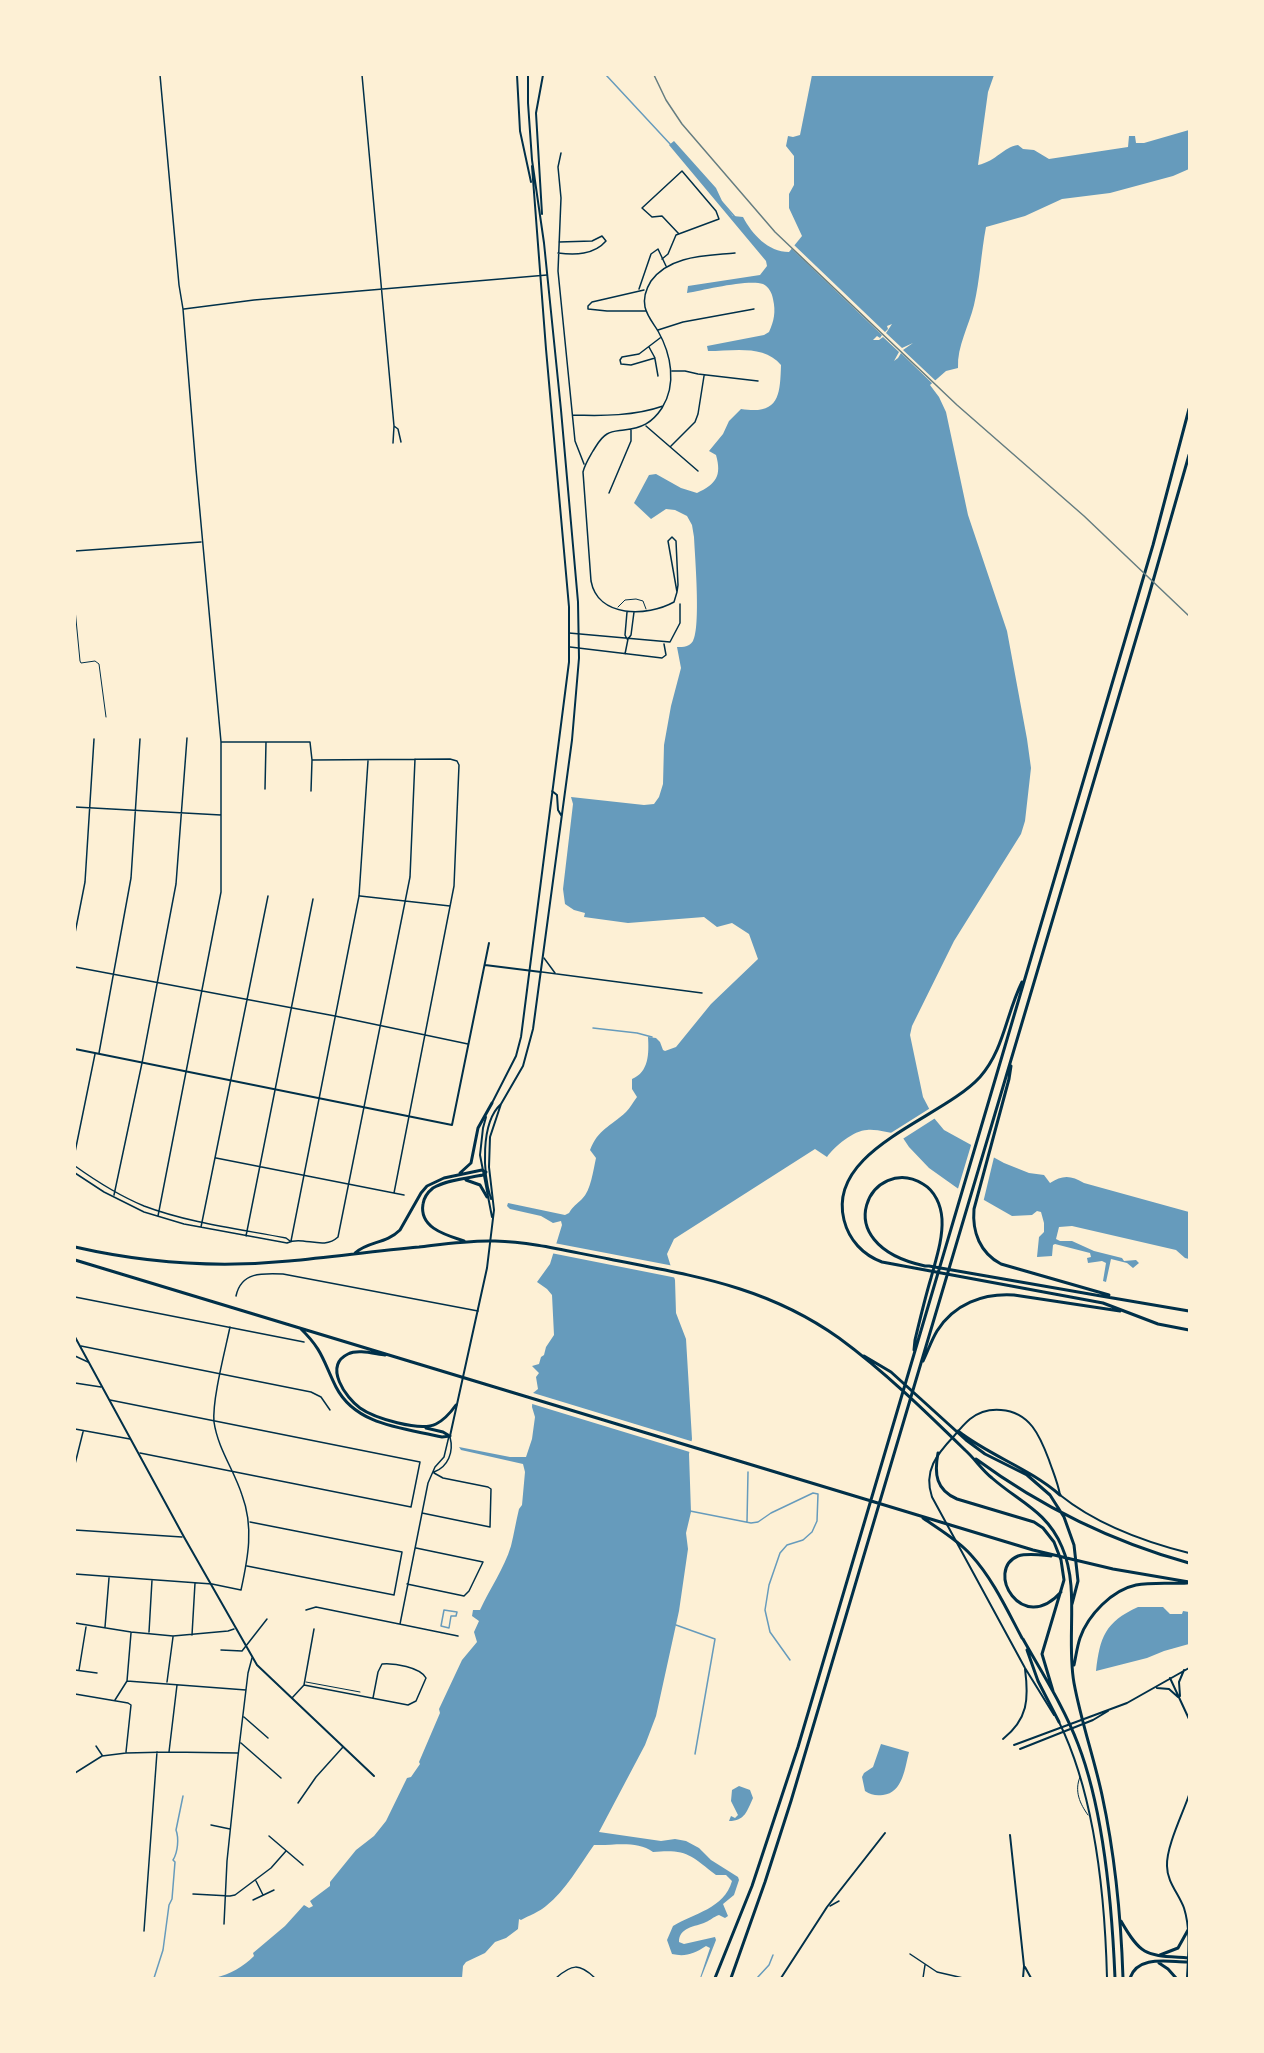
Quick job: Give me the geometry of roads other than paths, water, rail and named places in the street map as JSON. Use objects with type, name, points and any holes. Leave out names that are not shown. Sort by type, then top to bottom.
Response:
[{"type":"highway","points":[[715,1978],[749,1894],[782,1800],[1153,545],[1189,409]]},
{"type":"highway","points":[[1117,1298],[1001,1264],[987,1255],[978,1240],[974,1222],[975,1209],[1012,1057],[1189,455]]},
{"type":"highway","points":[[1026,976],[1016,994],[1005,1032],[994,1056],[978,1079],[953,1100],[878,1147],[860,1162],[853,1172],[843,1192],[842,1201],[843,1217],[849,1232],[858,1246],[870,1256],[891,1264],[1103,1303],[1164,1326],[1189,1330]]},
{"type":"highway","points":[[456,1176],[471,1163],[478,1128],[492,1103]]},
{"type":"highway","points":[[731,1978],[779,1840],[944,1284],[993,1128]]},
{"type":"highway","points":[[355,1254],[361,1247],[380,1243],[395,1236],[424,1189],[437,1180],[483,1172]]},
{"type":"highway","points":[[468,1241],[430,1226],[423,1213],[423,1205],[425,1196],[430,1190],[483,1172]]},
{"type":"highway","points":[[913,1358],[915,1340],[930,1281],[941,1236],[940,1209],[934,1195],[926,1186],[912,1179],[900,1178],[887,1181],[876,1189],[865,1211],[869,1234],[892,1254],[925,1266],[1117,1298],[1189,1311]]},
{"type":"highway","points":[[459,1181],[472,1181],[479,1184],[487,1197]]},
{"type":"highway","points":[[75,1247],[145,1259],[217,1264],[274,1262],[468,1241],[499,1241],[535,1245],[698,1276],[745,1290],[799,1313],[891,1372],[975,1447],[1024,1473],[1047,1491],[1062,1513],[1074,1545],[1078,1581],[1071,1612]]},
{"type":"highway","points":[[75,1260],[1056,1556],[1120,1571],[1189,1582]]},
{"type":"highway","points":[[919,1368],[936,1332],[943,1323],[963,1305],[980,1298],[999,1295],[1019,1296],[1126,1312]]},
{"type":"highway","points":[[298,1326],[318,1347],[338,1390],[348,1404],[359,1413],[385,1424],[442,1437],[450,1436]]},
{"type":"highway","points":[[852,1348],[969,1453],[992,1478],[1039,1513],[1059,1540],[1071,1578],[1072,1670],[1105,1811],[1120,1919],[1123,1978]]},
{"type":"highway","points":[[391,1355],[359,1353],[348,1354],[344,1357],[338,1368],[338,1379],[352,1401],[367,1412],[443,1432],[450,1436]]},
{"type":"highway","points":[[415,1426],[436,1424],[456,1405]]},
{"type":"highway","points":[[949,1424],[976,1444],[1032,1473],[1060,1495]]},
{"type":"highway","points":[[940,1451],[937,1477],[946,1494],[1030,1520],[1041,1526],[1052,1538],[1065,1576],[1042,1651],[1042,1659],[1049,1674],[1054,1696]]},
{"type":"highway","points":[[969,1453],[1014,1485],[1064,1514],[1137,1546],[1189,1563]]},
{"type":"highway","points":[[919,1515],[956,1541],[978,1563],[992,1582],[1077,1741],[1095,1803],[1108,1889],[1115,1978]]},
{"type":"highway","points":[[1056,1556],[1018,1557],[1008,1567],[1006,1582],[1009,1591],[1020,1604],[1031,1607],[1048,1604],[1062,1591]]},
{"type":"highway","points":[[1072,1670],[1084,1629],[1096,1612],[1114,1596],[1139,1584],[1189,1582]]},
{"type":"highway","points":[[1023,1639],[1038,1681],[1059,1722]]},
{"type":"highway","points":[[1120,1919],[1138,1948],[1149,1954],[1187,1960]]},
{"type":"highway","points":[[1159,1955],[1178,1948],[1188,1930]]},
{"type":"highway","points":[[1130,1978],[1139,1965],[1147,1962],[1187,1960]]},
{"type":"highway","points":[[1157,1962],[1176,1978]]},
{"type":"street","points":[[158,1216],[221,892],[222,815],[221,742],[160,75]]},
{"type":"street","points":[[362,75],[394,426],[393,443]]},
{"type":"street","points":[[517,75],[520,131],[533,189]]},
{"type":"street","points":[[492,1217],[480,1146],[483,1128],[492,1103],[516,1056],[566,696],[570,646],[567,584],[533,189],[528,75]]},
{"type":"street","points":[[542,225],[536,113],[543,75]]},
{"type":"street","points":[[561,153],[558,167],[561,198],[557,253],[558,276],[575,441],[585,465]]},
{"type":"street","points":[[400,1624],[428,1483],[444,1457],[450,1436],[487,1268],[494,1210],[483,1172],[486,1136],[494,1114],[523,1066],[528,1050],[541,972],[577,697],[578,602],[548,275],[532,160]]},
{"type":"street","points":[[662,258],[668,254],[673,239],[679,234],[719,219],[716,211],[682,171],[642,208],[652,217],[662,216],[679,234]]},
{"type":"street","points":[[557,253],[588,253],[598,249],[606,241],[602,236],[592,241],[558,242]]},
{"type":"street","points":[[647,311],[607,311],[588,309],[588,306],[592,302],[636,293],[651,254],[658,249],[666,266]]},
{"type":"street","points":[[677,592],[668,541],[672,537],[676,541],[678,585],[677,592],[675,600],[672,603],[646,612],[627,612],[603,601],[593,588],[583,485],[585,465],[599,440],[606,434],[645,425],[655,419],[664,406],[672,383],[670,360],[645,306],[646,290],[654,277],[666,266],[678,261],[735,253]]},
{"type":"street","points":[[183,309],[254,300],[548,275]]},
{"type":"street","points":[[638,290],[646,290]]},
{"type":"street","points":[[657,330],[683,322],[754,309]]},
{"type":"street","points":[[655,358],[631,365],[621,364],[620,360],[622,357],[634,356],[661,337]]},
{"type":"street","points":[[649,347],[658,366],[658,376]]},
{"type":"street","points":[[671,371],[758,381]]},
{"type":"street","points":[[671,447],[695,422],[704,375]]},
{"type":"street","points":[[573,415],[622,414],[664,406]]},
{"type":"street","points":[[645,425],[698,471]]},
{"type":"street","points":[[394,426],[398,429],[401,442]]},
{"type":"street","points":[[609,493],[631,441],[631,429]]},
{"type":"street","points":[[75,551],[202,542]]},
{"type":"street","points":[[569,633],[670,642],[680,623],[680,604]]},
{"type":"street","points":[[627,612],[625,635],[628,639]]},
{"type":"street","points":[[625,655],[634,612]]},
{"type":"street","points":[[570,646],[625,655],[662,658],[666,654],[664,643]]},
{"type":"street","points":[[113,1197],[116,1192],[142,1063],[176,884],[187,738]]},
{"type":"street","points":[[75,933],[85,882],[94,739]]},
{"type":"street","points":[[75,1152],[114,974],[131,878],[140,739]]},
{"type":"street","points":[[265,789],[266,741]]},
{"type":"street","points":[[221,742],[310,742],[312,760],[310,791]]},
{"type":"street","points":[[75,1173],[113,1197],[136,1208],[178,1222],[287,1243],[297,1240],[323,1243],[334,1241],[339,1234],[410,877],[415,759]]},
{"type":"street","points":[[312,760],[450,759],[457,761],[459,765],[454,881],[394,1193]]},
{"type":"street","points":[[291,1241],[359,896],[368,760]]},
{"type":"street","points":[[552,791],[557,795],[558,810],[561,815]]},
{"type":"street","points":[[75,807],[222,815]]},
{"type":"street","points":[[201,1227],[268,896]]},
{"type":"street","points":[[359,896],[450,906]]},
{"type":"street","points":[[246,1236],[313,898]]},
{"type":"street","points":[[75,1049],[452,1125],[489,943]]},
{"type":"street","points":[[543,956],[556,974]]},
{"type":"street","points":[[484,965],[702,993]]},
{"type":"street","points":[[75,967],[469,1044]]},
{"type":"street","points":[[492,1201],[489,1147],[501,1104]]},
{"type":"street","points":[[216,1157],[404,1195]]},
{"type":"street","points":[[75,1166],[116,1192],[159,1211],[286,1238],[291,1241]]},
{"type":"street","points":[[136,1208],[138,1203]]},
{"type":"street","points":[[178,1222],[179,1217]]},
{"type":"street","points":[[224,1231],[225,1226]]},
{"type":"street","points":[[236,1296],[239,1284],[248,1278],[265,1274],[283,1274],[478,1311]]},
{"type":"street","points":[[75,1297],[304,1342]]},
{"type":"street","points":[[75,1574],[195,1582],[242,1590],[250,1545],[249,1522],[242,1495],[218,1438],[214,1420],[220,1374],[230,1327]]},
{"type":"street","points":[[75,1337],[184,1537],[253,1657],[264,1673],[374,1776]]},
{"type":"street","points":[[80,1346],[316,1394],[330,1410]]},
{"type":"street","points":[[75,1356],[89,1362]]},
{"type":"street","points":[[75,1383],[103,1386]]},
{"type":"street","points":[[110,1400],[420,1462],[411,1507],[139,1453]]},
{"type":"street","points":[[1107,1978],[1100,1886],[1089,1816],[1071,1748],[1059,1722],[1025,1668],[935,1503],[930,1490],[931,1466],[940,1451],[966,1422],[978,1414],[996,1410],[1012,1412],[1026,1420],[1040,1436],[1057,1480],[1060,1495],[1084,1512],[1113,1526],[1189,1553]]},
{"type":"street","points":[[75,1429],[131,1439]]},
{"type":"street","points":[[75,1464],[83,1431]]},
{"type":"street","points":[[433,1473],[441,1470],[447,1462],[452,1443],[450,1436]]},
{"type":"street","points":[[422,1513],[490,1527],[491,1489],[444,1478],[433,1473]]},
{"type":"street","points":[[247,1566],[394,1595],[402,1552],[249,1522]]},
{"type":"street","points":[[75,1530],[184,1537]]},
{"type":"street","points":[[407,1584],[464,1596],[470,1591],[483,1562],[415,1548]]},
{"type":"street","points":[[105,1628],[109,1577]]},
{"type":"street","points":[[149,1634],[152,1579]]},
{"type":"street","points":[[192,1635],[195,1582]]},
{"type":"street","points":[[306,1610],[316,1607],[458,1636]]},
{"type":"street","points":[[221,1650],[242,1651],[267,1619]]},
{"type":"street","points":[[75,1623],[173,1636],[230,1631],[236,1628]]},
{"type":"street","points":[[79,1670],[86,1625]]},
{"type":"street","points":[[291,1698],[304,1683],[314,1629]]},
{"type":"street","points":[[115,1701],[127,1681],[131,1632]]},
{"type":"street","points":[[167,1684],[173,1636]]},
{"type":"street","points":[[224,1924],[238,1753],[246,1690],[253,1657]]},
{"type":"street","points":[[304,1683],[408,1706],[412,1704],[426,1678],[425,1674],[419,1670],[382,1664],[378,1672],[373,1698]]},
{"type":"street","points":[[1003,1739],[1017,1725],[1025,1710],[1028,1689],[1025,1668]]},
{"type":"street","points":[[1020,1749],[1093,1720],[1189,1668]]},
{"type":"street","points":[[75,1670],[98,1673]]},
{"type":"street","points":[[1180,1699],[1179,1682],[1184,1670]]},
{"type":"street","points":[[1170,1678],[1189,1719]]},
{"type":"street","points":[[127,1681],[246,1690]]},
{"type":"street","points":[[169,1752],[177,1684]]},
{"type":"street","points":[[1154,1688],[1169,1689],[1180,1699]]},
{"type":"street","points":[[75,1694],[131,1705],[126,1753]]},
{"type":"street","points":[[1014,1745],[1113,1708]]},
{"type":"street","points":[[243,1716],[268,1738]]},
{"type":"street","points":[[241,1743],[281,1778]]},
{"type":"street","points":[[96,1746],[102,1756]]},
{"type":"street","points":[[298,1803],[306,1789],[343,1747]]},
{"type":"street","points":[[144,1931],[158,1752]]},
{"type":"street","points":[[75,1773],[102,1756],[126,1753],[238,1753]]},
{"type":"street","points":[[1187,1978],[1188,1930],[1184,1909],[1171,1884],[1167,1865],[1169,1852],[1189,1795]]},
{"type":"street","points":[[211,1825],[231,1829]]},
{"type":"street","points":[[781,1978],[827,1907],[887,1834]]},
{"type":"street","points":[[1010,1835],[1024,1966],[1023,1978]]},
{"type":"street","points":[[269,1836],[303,1865]]},
{"type":"street","points":[[193,1894],[235,1895],[271,1868],[286,1851]]},
{"type":"street","points":[[255,1880],[264,1895]]},
{"type":"street","points":[[253,1900],[274,1890]]},
{"type":"street","points":[[827,1907],[839,1901]]},
{"type":"street","points":[[910,1954],[937,1972],[963,1978]]},
{"type":"street","points":[[922,1978],[925,1964]]},
{"type":"street","points":[[1024,1966],[1031,1978]]},
{"type":"street","points":[[556,1978],[567,1969],[576,1967],[586,1970],[595,1978]]},
{"type":"lane","points":[[617,609],[625,600],[636,598],[643,601],[646,612]]},
{"type":"lane","points":[[75,609],[80,661],[81,663],[99,664],[106,717]]},
{"type":"lane","points":[[304,1683],[360,1692]]},
{"type":"lane","points":[[1080,1776],[1077,1784],[1081,1805],[1089,1816]]},
{"type":"lane","points":[[1074,1792],[1078,1791]]},
{"type":"water","points":[[812,75],[994,75],[988,92],[978,165],[1018,145],[1023,149],[1034,150],[1049,159],[1128,147],[1129,136],[1135,136],[1136,143],[1144,143],[1189,130],[1189,169],[1173,176],[1110,193],[1062,199],[1025,216],[986,227],[976,296],[961,344],[958,368],[946,371],[930,385],[946,412],[968,515],[1007,631],[1031,768],[1025,821],[1021,834],[954,941],[912,1026],[910,1035],[923,1097],[934,1118],[944,1130],[1004,1163],[1029,1173],[1044,1175],[1050,1183],[1059,1178],[1071,1177],[1084,1183],[1189,1212],[1189,1259],[1176,1250],[1072,1226],[1059,1227],[1056,1239],[1072,1241],[1094,1251],[1122,1258],[1124,1261],[1136,1260],[1139,1263],[1133,1268],[1127,1263],[1111,1259],[1106,1282],[1103,1281],[1106,1263],[1102,1261],[1088,1263],[1087,1258],[1091,1257],[1090,1253],[1055,1244],[1052,1256],[1037,1257],[1039,1237],[1044,1232],[1041,1212],[1012,1216],[984,1200],[967,1195],[929,1168],[901,1135],[871,1130],[850,1136],[827,1157],[815,1149],[674,1239],[667,1254],[675,1280],[676,1313],[686,1339],[692,1439],[689,1454],[691,1512],[686,1533],[688,1549],[679,1611],[656,1716],[645,1745],[599,1832],[661,1841],[675,1839],[686,1841],[738,1877],[734,1895],[723,1904],[728,1916],[725,1918],[719,1915],[688,1928],[680,1937],[679,1942],[684,1944],[715,1937],[716,1940],[701,1978],[710,1948],[706,1946],[693,1953],[677,1955],[672,1954],[667,1940],[673,1926],[715,1904],[728,1890],[732,1881],[726,1875],[716,1875],[688,1855],[653,1852],[639,1846],[624,1844],[594,1845],[560,1893],[538,1912],[519,1919],[518,1929],[506,1938],[495,1942],[485,1953],[466,1962],[463,1966],[462,1978],[215,1978],[245,1964],[254,1956],[253,1953],[285,1926],[304,1905],[309,1908],[313,1906],[310,1901],[330,1886],[330,1882],[356,1850],[374,1836],[386,1821],[407,1778],[411,1777],[420,1764],[440,1713],[439,1709],[462,1660],[477,1642],[474,1632],[479,1621],[472,1616],[473,1610],[480,1610],[508,1554],[522,1505],[525,1472],[523,1464],[461,1450],[459,1447],[510,1457],[526,1457],[532,1439],[535,1417],[532,1407],[533,1393],[538,1389],[536,1377],[539,1373],[532,1366],[539,1364],[554,1335],[552,1295],[537,1282],[550,1264],[562,1225],[561,1221],[553,1223],[541,1216],[510,1209],[507,1206],[508,1203],[565,1215],[569,1213],[590,1186],[596,1158],[590,1150],[593,1143],[601,1133],[626,1112],[637,1097],[632,1089],[632,1079],[638,1076],[645,1067],[648,1037],[656,1038],[665,1051],[676,1047],[711,1004],[758,959],[749,934],[732,923],[717,927],[704,917],[628,923],[584,917],[585,913],[565,904],[563,889],[573,804],[571,797],[644,805],[654,804],[659,797],[663,784],[664,745],[681,668],[677,647],[690,644],[695,633],[697,591],[692,525],[687,516],[675,510],[666,509],[651,519],[634,503],[649,475],[656,474],[681,488],[697,493],[713,483],[718,474],[718,462],[716,455],[709,451],[723,434],[729,421],[741,409],[754,410],[770,406],[775,401],[780,386],[781,365],[766,354],[747,350],[708,351],[707,346],[764,335],[769,332],[774,312],[772,295],[765,285],[756,283],[687,293],[688,286],[760,275],[767,266],[766,261],[669,145],[674,141],[716,188],[723,203],[733,216],[743,217],[756,236],[774,249],[789,252],[802,236],[789,208],[789,194],[794,185],[794,156],[786,146],[788,136],[800,135]]},
{"type":"water","points":[[1138,1607],[1163,1607],[1170,1614],[1189,1612],[1189,1644],[1096,1671],[1102,1640],[1106,1632],[1118,1619]]},
{"type":"water","points":[[881,1744],[909,1752],[902,1778],[895,1790],[876,1795],[865,1791],[862,1777],[873,1767]]},
{"type":"water","points":[[739,1786],[750,1790],[753,1798],[742,1817],[729,1821],[731,1816],[735,1818],[738,1815],[731,1801],[732,1790]]},
{"type":"waterway","points":[[606,75],[671,145]]},
{"type":"waterway","points":[[722,202],[735,217]]},
{"type":"waterway","points":[[593,1028],[652,1037]]},
{"type":"waterway","points":[[747,1522],[748,1472]]},
{"type":"waterway","points":[[690,1511],[751,1523],[758,1522],[771,1513],[813,1493],[818,1494],[817,1521],[812,1532],[803,1540],[787,1545],[780,1553],[769,1585],[765,1610],[770,1632],[790,1660]]},
{"type":"waterway","points":[[444,1610],[457,1612],[456,1616],[451,1616],[449,1628],[441,1626],[444,1610]]},
{"type":"waterway","points":[[676,1625],[715,1639],[695,1754]]},
{"type":"waterway","points":[[154,1978],[163,1950],[169,1905],[172,1899],[175,1862],[173,1860],[178,1845],[176,1830],[183,1796]]},
{"type":"waterway","points":[[757,1978],[769,1965],[773,1955]]},
{"type":"railway","points":[[654,75],[666,100],[682,124],[775,232],[957,405],[1084,516],[1189,616]]}]
